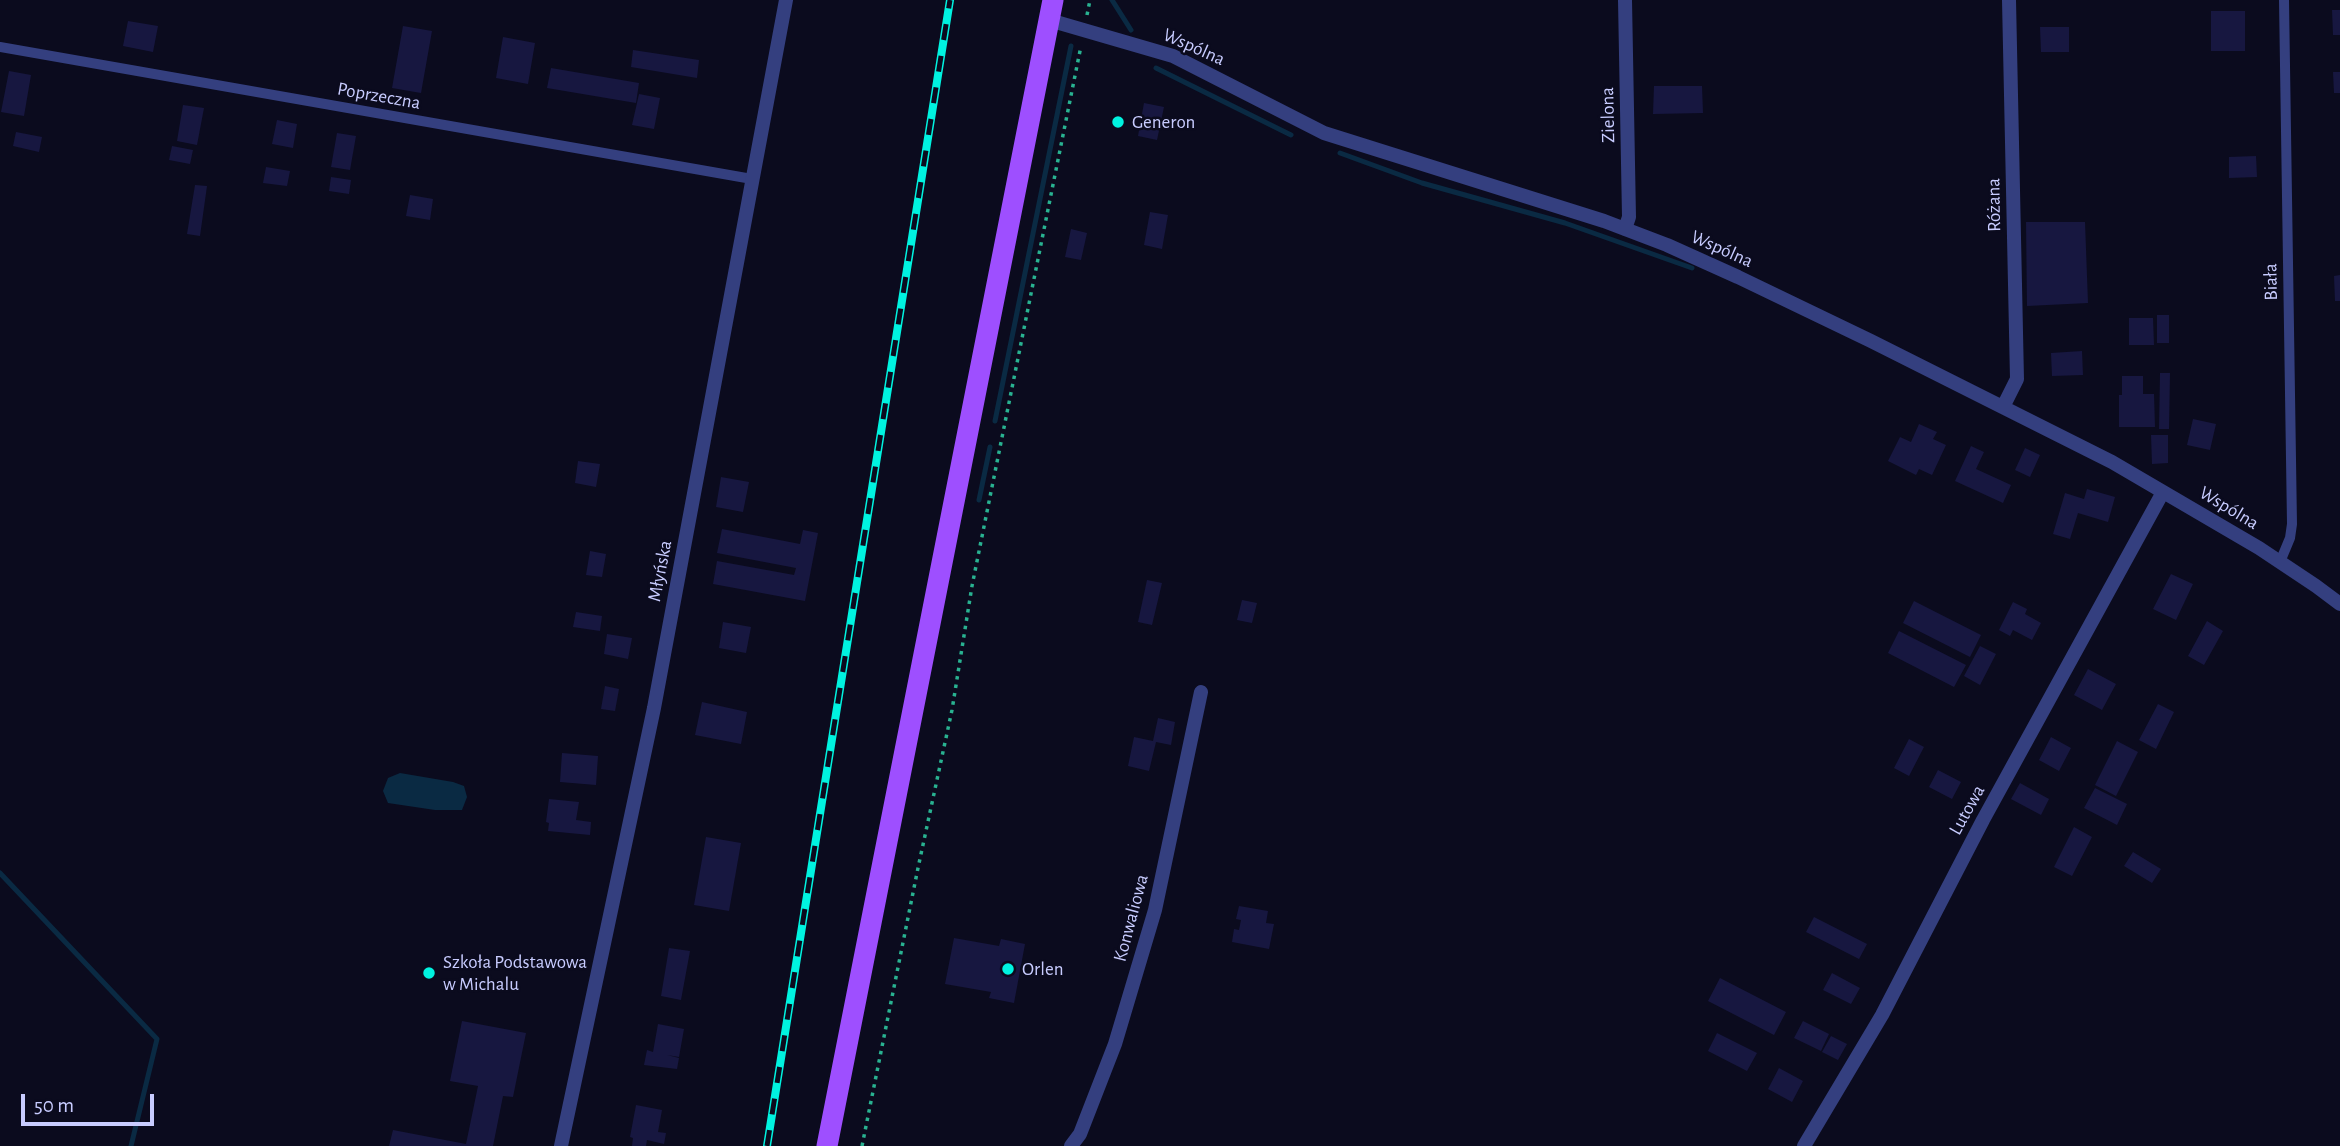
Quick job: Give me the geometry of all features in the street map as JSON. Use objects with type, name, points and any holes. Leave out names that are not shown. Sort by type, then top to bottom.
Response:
[{"type":"main road","points":[[827,1146],[1051,10]]},
{"type":"street","name":"Młyńska","points":[[561,1146],[654,708],[786,0]]},
{"type":"street","name":"Zielona","points":[[1625,0],[1629,217],[1625,229]]},
{"type":"street","name":"Różana","points":[[2003,407],[2017,379],[2009,0]]},
{"type":"street","name":"Wspólna","points":[[1051,10],[1085,30],[1173,55],[1324,133],[1625,229],[1738,277],[2112,462],[2280,562],[2340,604]]},
{"type":"street","name":"Lutowa","points":[[1804,1146],[1882,1015],[1983,820],[2163,492]]},
{"type":"street","name":"Konwaliowa","points":[[1071,1146],[1080,1134],[1115,1044],[1155,910],[1201,692]]},
{"type":"lane","name":"Biała","points":[[2280,562],[2290,538],[2292,524],[2284,0]]},
{"type":"lane","name":"Poprzeczna","points":[[0,47],[752,179]]},
{"type":"path","points":[[862,1146],[952,710],[972,586],[1090,0]]},
{"type":"water","points":[[400,773],[464,786],[467,797],[462,810],[435,810],[388,803],[383,791],[388,778]]},
{"type":"building","points":[[2332,10],[2340,10],[2340,35],[2333,35]]},
{"type":"building","points":[[2211,11],[2245,11],[2245,51],[2211,51]]},
{"type":"building","points":[[128,21],[158,26],[153,52],[123,46]]},
{"type":"building","points":[[403,26],[432,31],[421,93],[392,88]]},
{"type":"building","points":[[2040,27],[2069,27],[2069,52],[2041,52]]},
{"type":"building","points":[[503,37],[535,43],[528,84],[496,78]]},
{"type":"building","points":[[633,50],[699,60],[697,78],[631,67]]},
{"type":"building","points":[[551,68],[639,83],[636,103],[547,88]]},
{"type":"building","points":[[9,71],[31,75],[24,116],[1,112]]},
{"type":"building","points":[[2333,72],[2340,72],[2340,93],[2334,93]]},
{"type":"building","points":[[1654,86],[1702,86],[1703,113],[1653,114]]},
{"type":"building","points":[[639,94],[660,98],[654,129],[632,125]]},
{"type":"building","points":[[1144,103],[1164,107],[1157,140],[1138,136]]},
{"type":"building","points":[[183,105],[204,108],[197,145],[177,141]]},
{"type":"building","points":[[277,120],[297,124],[293,148],[272,144]]},
{"type":"building","points":[[16,132],[42,137],[39,152],[13,146]]},
{"type":"building","points":[[337,133],[356,136],[350,170],[331,167]]},
{"type":"building","points":[[172,146],[193,150],[190,164],[169,160]]},
{"type":"building","points":[[2256,156],[2257,177],[2229,178],[2229,157]]},
{"type":"building","points":[[266,167],[290,171],[287,186],[263,183]]},
{"type":"building","points":[[331,177],[351,180],[349,194],[329,191]]},
{"type":"building","points":[[195,185],[207,186],[200,236],[187,234]]},
{"type":"building","points":[[410,195],[433,199],[430,220],[406,216]]},
{"type":"building","points":[[1150,212],[1168,215],[1162,249],[1144,245]]},
{"type":"building","points":[[2026,222],[2085,222],[2088,303],[2027,306]]},
{"type":"building","points":[[1071,229],[1087,233],[1081,260],[1065,257]]},
{"type":"building","points":[[2340,275],[2340,301],[2335,301],[2334,276]]},
{"type":"building","points":[[2157,315],[2169,315],[2169,343],[2157,343]]},
{"type":"building","points":[[2129,318],[2153,318],[2154,345],[2129,345]]},
{"type":"building","points":[[2082,351],[2083,375],[2052,376],[2051,353]]},
{"type":"building","points":[[2160,373],[2170,373],[2169,429],[2159,429]]},
{"type":"building","points":[[2122,376],[2143,376],[2143,394],[2154,394],[2155,427],[2119,427]]},
{"type":"building","points":[[2193,419],[2216,424],[2210,450],[2187,445]]},
{"type":"building","points":[[1919,424],[1937,432],[1933,439],[1946,445],[1932,475],[1919,469],[1916,475],[1888,461],[1900,437],[1911,442]]},
{"type":"building","points":[[2151,435],[2168,435],[2168,463],[2152,464]]},
{"type":"building","points":[[1971,446],[1984,452],[1976,469],[2011,485],[2003,503],[1955,481]]},
{"type":"building","points":[[2025,448],[2040,455],[2030,477],[2015,470]]},
{"type":"building","points":[[578,461],[600,464],[596,487],[575,483]]},
{"type":"building","points":[[721,477],[749,482],[743,512],[716,507]]},
{"type":"building","points":[[2087,489],[2115,497],[2108,522],[2078,513],[2070,539],[2053,534],[2065,493],[2084,499]]},
{"type":"building","points":[[722,529],[800,544],[803,530],[818,533],[805,601],[713,584],[717,561],[794,575],[796,568],[717,553]]},
{"type":"building","points":[[590,551],[606,554],[602,577],[586,575]]},
{"type":"building","points":[[2171,574],[2193,584],[2176,620],[2153,609]]},
{"type":"building","points":[[1147,580],[1162,583],[1152,625],[1138,622]]},
{"type":"building","points":[[1242,600],[1257,603],[1252,623],[1237,620]]},
{"type":"building","points":[[1914,601],[1981,635],[1970,657],[1903,623]]},
{"type":"building","points":[[2013,602],[2027,609],[2025,614],[2041,623],[2032,640],[2013,630],[2010,636],[1999,630]]},
{"type":"building","points":[[576,612],[602,616],[600,631],[573,627]]},
{"type":"building","points":[[2207,621],[2223,631],[2204,665],[2188,656]]},
{"type":"building","points":[[723,622],[751,627],[746,653],[719,648]]},
{"type":"building","points":[[1899,631],[1966,665],[1954,687],[1888,653]]},
{"type":"building","points":[[607,634],[632,638],[628,659],[604,654]]},
{"type":"building","points":[[1980,646],[1996,654],[1980,685],[1964,676]]},
{"type":"building","points":[[2088,669],[2116,684],[2102,710],[2074,695]]},
{"type":"building","points":[[605,686],[619,689],[615,711],[601,709]]},
{"type":"building","points":[[702,702],[747,712],[741,744],[695,735]]},
{"type":"building","points":[[2158,704],[2174,712],[2156,749],[2139,740]]},
{"type":"building","points":[[1158,718],[1175,722],[1171,745],[1156,742],[1149,771],[1128,766],[1134,737],[1153,741]]},
{"type":"building","points":[[2051,737],[2071,748],[2059,771],[2039,760]]},
{"type":"building","points":[[1909,739],[1924,747],[1909,776],[1894,768]]},
{"type":"building","points":[[2117,741],[2138,752],[2116,796],[2095,785]]},
{"type":"building","points":[[562,753],[598,756],[596,785],[560,782]]},
{"type":"building","points":[[1938,770],[1961,782],[1952,799],[1929,787]]},
{"type":"building","points":[[2020,783],[2049,799],[2041,815],[2011,799]]},
{"type":"building","points":[[2095,788],[2127,804],[2117,825],[2084,808]]},
{"type":"building","points":[[549,799],[579,802],[576,820],[591,822],[590,835],[548,831],[549,823],[546,822]]},
{"type":"building","points":[[2074,827],[2092,837],[2072,876],[2054,867]]},
{"type":"building","points":[[706,837],[741,843],[729,911],[694,905]]},
{"type":"building","points":[[2133,852],[2161,869],[2152,883],[2124,866]]},
{"type":"building","points":[[1239,906],[1268,911],[1266,923],[1274,924],[1269,949],[1232,942],[1234,929],[1239,930],[1241,920],[1236,919]]},
{"type":"building","points":[[1814,917],[1867,944],[1859,959],[1806,932]]},
{"type":"building","points":[[954,938],[999,946],[1001,939],[1025,944],[1014,1003],[989,998],[991,992],[945,984]]},
{"type":"building","points":[[669,948],[690,951],[681,1000],[661,996]]},
{"type":"building","points":[[1832,973],[1860,988],[1851,1004],[1823,990]]},
{"type":"building","points":[[1720,978],[1786,1012],[1774,1035],[1708,1001]]},
{"type":"building","points":[[462,1021],[526,1033],[513,1097],[503,1096],[493,1146],[389,1146],[393,1130],[466,1144],[478,1086],[450,1081]]},
{"type":"building","points":[[1803,1021],[1829,1034],[1821,1051],[1794,1038]]},
{"type":"building","points":[[658,1024],[684,1029],[679,1057],[667,1055],[679,1058],[677,1069],[644,1065],[647,1050],[653,1052]]},
{"type":"building","points":[[1717,1033],[1757,1053],[1747,1071],[1708,1051]]},
{"type":"building","points":[[1831,1036],[1847,1044],[1838,1060],[1822,1052]]},
{"type":"building","points":[[1779,1068],[1803,1081],[1792,1102],[1768,1089]]},
{"type":"building","points":[[636,1105],[662,1110],[658,1132],[666,1133],[664,1144],[647,1140],[646,1146],[632,1146],[633,1138],[630,1137]]},
{"type":"waterway","points":[[1112,0],[1131,30]]},
{"type":"waterway","points":[[995,421],[1071,46]]},
{"type":"waterway","points":[[1156,68],[1291,135]]},
{"type":"waterway","points":[[1340,153],[1422,183],[1565,223],[1692,268]]},
{"type":"waterway","points":[[979,500],[990,447]]},
{"type":"waterway","points":[[0,873],[157,1039],[131,1146]]},
{"type":"railway","points":[[767,1146],[950,0]]},
{"type":"place","name":"Generon","points":[[1118,122]]},
{"type":"place","name":"Orlen","points":[[1008,969]]},
{"type":"place","name":"Szkoła Podstawowa w Michalu","points":[[429,973]]}]
